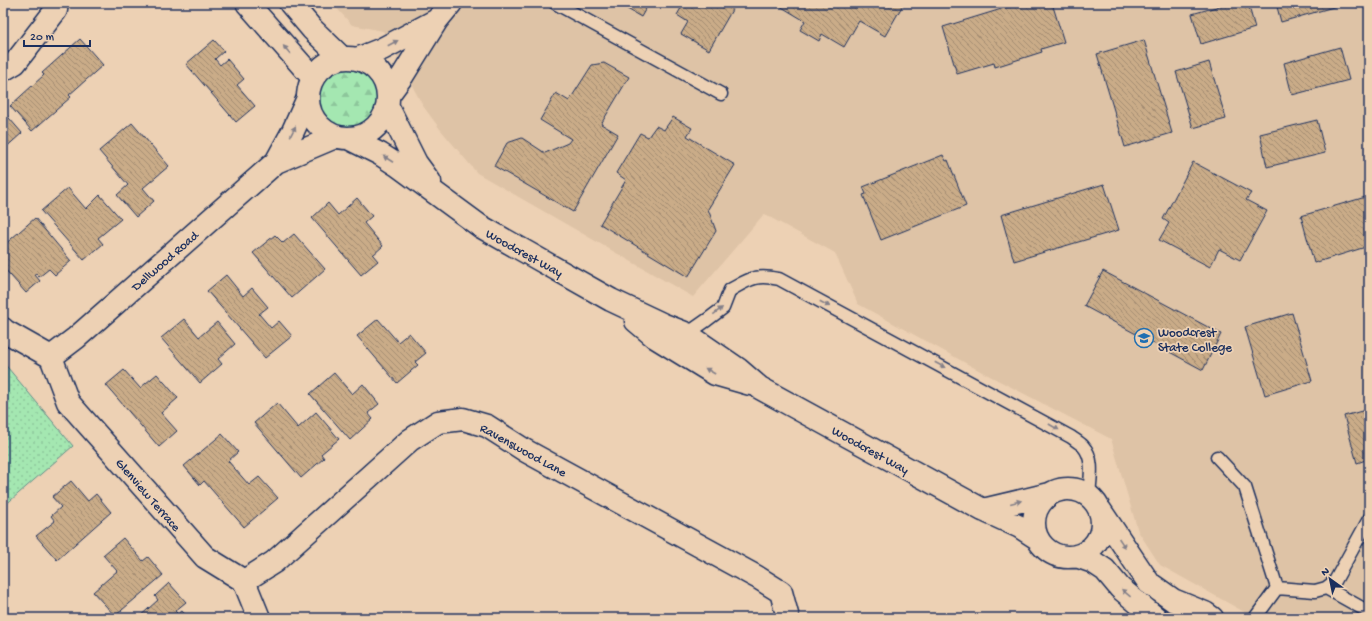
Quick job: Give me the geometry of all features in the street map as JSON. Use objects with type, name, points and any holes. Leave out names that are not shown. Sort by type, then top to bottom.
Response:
[{"type":"street","points":[[3,70],[15,63],[56,10],[57,3]]},
{"type":"street","points":[[247,3],[311,88]]},
{"type":"street","points":[[290,3],[312,29],[350,58],[369,63],[379,71],[385,81],[388,100]]},
{"type":"street","points":[[437,20],[382,49],[325,65],[311,88],[310,111],[315,122],[324,131],[341,138],[361,137],[373,130],[382,120],[388,100],[403,75],[437,20],[451,3]]},
{"type":"street","name":"Dellwood Road","points":[[51,357],[82,332],[276,162],[293,131],[311,88]]},
{"type":"street","name":"Woodcrest Way","points":[[388,100],[416,163],[442,199]]},
{"type":"street","name":"Dellwood Road","points":[[276,162],[341,138]]},
{"type":"street","name":"Woodcrest Way","points":[[341,138],[380,154],[480,226],[611,300],[687,334],[738,369],[760,388]]},
{"type":"street","name":"Woodcrest Way","points":[[611,300],[655,337],[715,374],[760,388],[983,510],[1020,527],[1037,538]]},
{"type":"street","points":[[3,329],[51,357]]},
{"type":"street","name":"Glenview Terrace","points":[[51,357],[68,402],[205,557],[244,581]]},
{"type":"street","name":"Ravenswood Lane","points":[[244,581],[274,562],[410,440],[438,422],[463,419],[488,426],[526,451],[757,577],[781,592],[788,618]]},
{"type":"street","points":[[983,510],[1050,494],[1061,489],[1078,489],[1094,503],[1149,583],[1173,600],[1205,613],[1212,618]]},
{"type":"street","points":[[1050,494],[1039,505],[1034,516],[1034,527],[1037,538],[1052,553],[1064,556],[1076,556],[1093,562],[1105,570],[1120,588],[1156,618]]},
{"type":"street","points":[[1076,556],[1092,547],[1099,537],[1102,522],[1094,503]]},
{"type":"street","points":[[244,581],[259,618]]},
{"type":"lane","points":[[555,3],[721,94]]},
{"type":"lane","points":[[687,334],[723,308],[730,290],[752,278],[765,276],[779,279],[1071,437],[1084,447],[1088,454],[1094,503]]},
{"type":"lane","points":[[1217,457],[1245,486],[1277,588]]},
{"type":"lane","points":[[1277,588],[1315,591],[1326,588],[1335,581],[1369,519]]},
{"type":"lane","points":[[1255,618],[1277,588]]},
{"type":"lane","points":[[1326,588],[1369,612]]},
{"type":"shaded area","name":"Woodcrest State College","points":[[332,3],[1369,3],[1369,618],[1255,618],[1160,565],[1138,531],[1111,439],[982,372],[858,304],[835,253],[764,214],[693,297],[477,173],[423,106],[383,31],[352,25]]},
{"type":"green space","points":[[342,69],[354,69],[369,77],[377,92],[377,104],[369,119],[354,127],[342,127],[327,119],[319,104],[319,92],[327,77]]},
{"type":"green space","points":[[3,362],[73,446],[3,507]]},
{"type":"building","points":[[617,3],[649,3],[641,17]]},
{"type":"building","points":[[684,3],[736,3],[709,50],[681,34],[688,22],[677,15]]},
{"type":"building","points":[[775,3],[904,3],[885,36],[859,21],[844,47],[822,34],[819,41],[800,30],[805,21]]},
{"type":"building","points":[[1021,3],[1052,3],[1064,42],[1041,49],[1042,52],[995,67],[994,63],[957,74],[943,27]]},
{"type":"building","points":[[1230,3],[1248,3],[1255,28],[1201,44],[1192,14]]},
{"type":"building","points":[[1276,3],[1336,3],[1337,6],[1281,22]]},
{"type":"building","points":[[80,39],[103,65],[69,95],[71,97],[32,131],[10,106],[44,75],[42,73]]},
{"type":"building","points":[[214,40],[224,51],[215,59],[220,65],[227,59],[244,79],[237,85],[255,106],[236,122],[186,64]]},
{"type":"building","points":[[1144,40],[1172,133],[1125,147],[1097,54]]},
{"type":"building","points":[[1340,47],[1349,80],[1292,95],[1284,63]]},
{"type":"building","points":[[1209,62],[1226,119],[1193,128],[1176,72]]},
{"type":"building","points":[[604,63],[629,77],[601,124],[618,134],[573,212],[494,166],[507,143],[522,138],[545,153],[568,143],[571,139],[540,120],[556,93],[569,101],[592,65]]},
{"type":"building","points":[[3,111],[22,133],[3,150]]},
{"type":"building","points":[[673,117],[692,128],[687,136],[735,165],[708,209],[716,231],[688,277],[600,224],[626,180],[616,173],[640,133],[648,137],[656,126],[664,130]]},
{"type":"building","points":[[1317,120],[1325,153],[1267,167],[1260,134]]},
{"type":"building","points":[[132,123],[169,166],[143,188],[154,201],[136,217],[117,195],[128,185],[99,151]]},
{"type":"building","points":[[943,155],[946,161],[948,160],[966,206],[881,240],[863,195],[866,194],[863,187]]},
{"type":"building","points":[[1193,162],[1251,193],[1246,200],[1267,211],[1240,260],[1219,249],[1210,267],[1159,240],[1169,223],[1163,219]]},
{"type":"building","points":[[1104,184],[1119,230],[1014,261],[1001,215]]},
{"type":"building","points":[[68,188],[86,209],[100,195],[121,219],[98,238],[103,244],[84,260],[41,211]]},
{"type":"building","points":[[1369,196],[1369,246],[1314,263],[1301,216]]},
{"type":"building","points":[[357,198],[372,216],[364,223],[383,246],[373,255],[378,261],[361,275],[312,218],[328,203],[338,215]]},
{"type":"building","points":[[35,218],[71,261],[55,275],[49,269],[39,277],[36,273],[35,275],[40,281],[26,293],[3,267],[3,246]]},
{"type":"building","points":[[294,234],[325,269],[292,298],[253,253],[275,235],[283,243]]},
{"type":"building","points":[[1103,271],[1221,334],[1203,370],[1084,306]]},
{"type":"building","points":[[226,275],[243,296],[252,288],[268,307],[259,314],[271,328],[279,321],[292,336],[265,358],[207,291]]},
{"type":"building","points":[[1292,313],[1312,381],[1265,395],[1245,327]]},
{"type":"building","points":[[184,319],[199,337],[217,322],[235,344],[218,359],[222,364],[200,383],[161,338]]},
{"type":"building","points":[[378,319],[398,342],[409,333],[426,353],[415,362],[418,365],[397,383],[357,336]]},
{"type":"building","points":[[124,370],[140,388],[157,374],[178,398],[161,413],[177,431],[159,447],[106,385]]},
{"type":"building","points":[[334,373],[352,394],[363,384],[379,404],[368,413],[373,419],[350,440],[310,394]]},
{"type":"building","points":[[277,403],[298,428],[316,412],[339,439],[321,454],[324,458],[301,478],[254,423]]},
{"type":"building","points":[[1369,409],[1369,459],[1357,463],[1344,416]]},
{"type":"building","points":[[222,434],[238,452],[228,461],[249,485],[259,477],[278,498],[244,527],[204,481],[200,485],[184,466]]},
{"type":"building","points":[[71,481],[88,501],[96,494],[111,512],[57,560],[36,536],[55,521],[51,516],[61,507],[52,497]]},
{"type":"building","points":[[123,538],[143,561],[148,557],[163,575],[115,616],[93,592],[117,571],[103,555]]},
{"type":"building","points":[[169,583],[186,602],[175,611],[178,614],[182,611],[188,618],[138,618],[158,600],[155,596]]},
{"type":"place","name":"Woodcrest State College","points":[[1144,338]]}]
